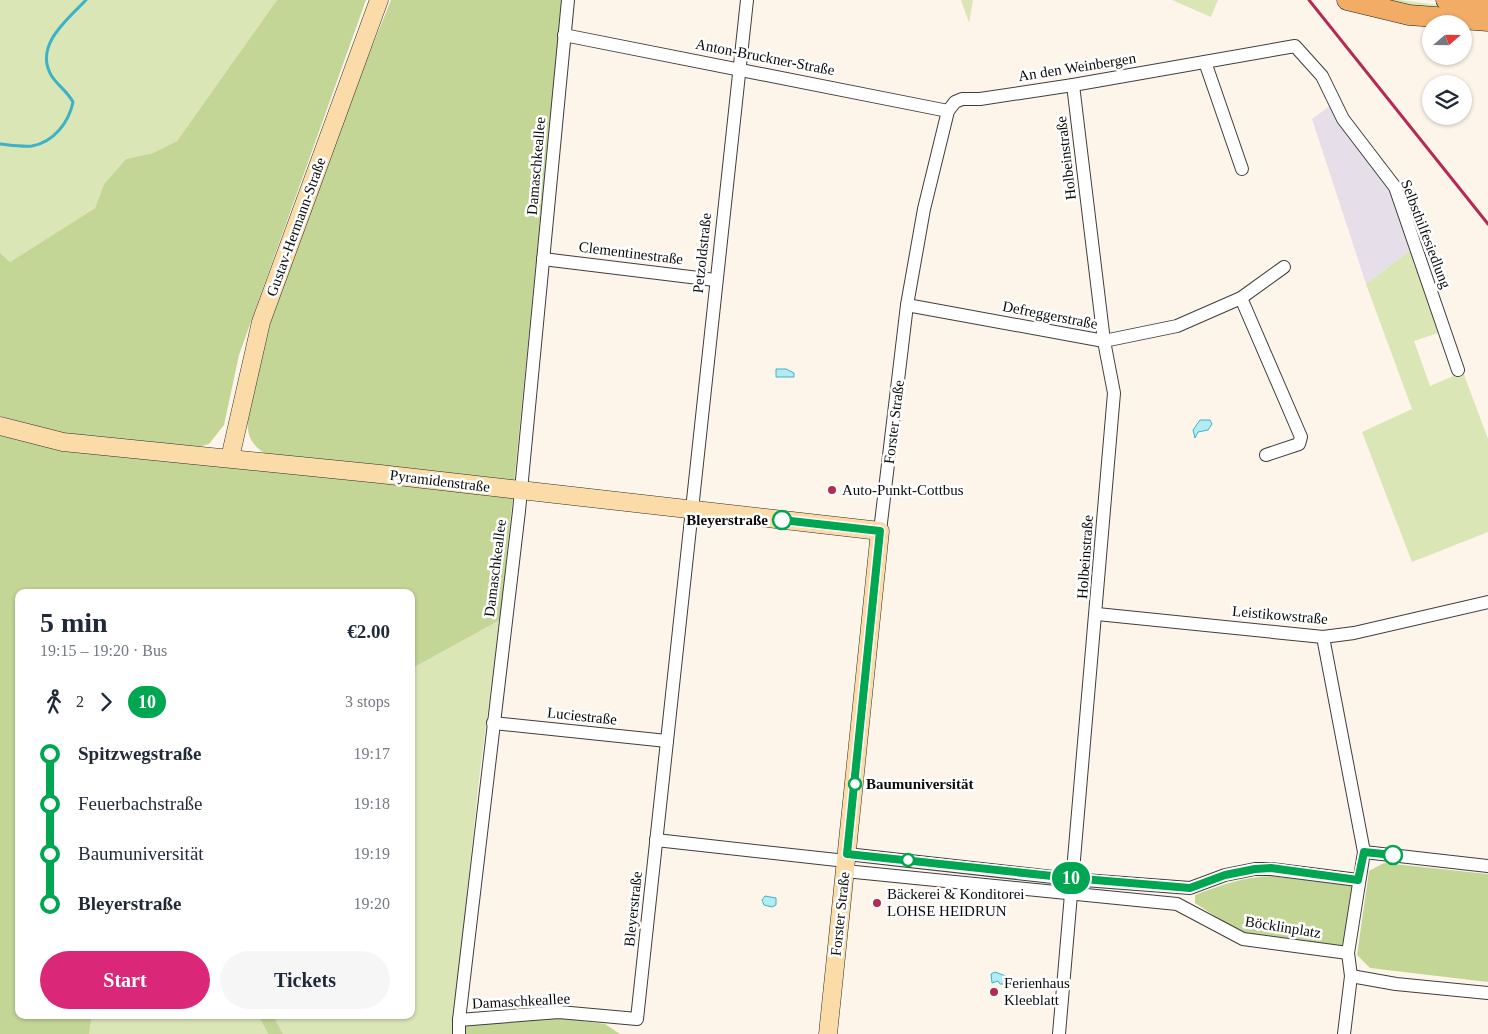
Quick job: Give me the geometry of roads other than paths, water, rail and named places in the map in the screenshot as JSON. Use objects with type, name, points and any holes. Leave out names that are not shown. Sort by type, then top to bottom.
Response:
[{"type":"main road","name":"Gustav-Hermann-Straße","points":[[230,458],[261,322],[380,0]]},
{"type":"main road","points":[[1348,0],[1409,15],[1488,22]]},
{"type":"main road","points":[[1446,0],[1488,3]]},
{"type":"main road","name":"Pyramidenstraße","points":[[0,426],[63,442],[230,458],[880,531]]},
{"type":"main road","name":"Forster Straße","points":[[828,1034],[880,531]]},
{"type":"street","name":"Damaschkeallee","points":[[459,1034],[459,1020],[521,491],[568,0]]},
{"type":"street","name":"Petzoldstraße","points":[[692,511],[715,280],[747,0]]},
{"type":"street","name":"Anton-Bruckner-Straße","points":[[564,35],[740,69],[952,106]]},
{"type":"street","name":"An den Weinbergen","points":[[952,106],[962,99],[980,99],[1074,85],[1294,46]]},
{"type":"street","name":"Selbsthilfesiedlung","points":[[1294,46],[1322,76],[1343,119],[1395,187],[1458,370]]},
{"type":"street","points":[[1205,62],[1242,169]]},
{"type":"street","name":"Holbeinstraße","points":[[1059,1034],[1071,878],[1097,614],[1114,392],[1104,341],[1074,85]]},
{"type":"street","name":"Forster Straße","points":[[880,531],[907,305],[924,209],[952,106]]},
{"type":"street","name":"Clementinestraße","points":[[543,259],[715,280]]},
{"type":"street","name":"Defreggerstraße","points":[[907,305],[1104,341],[1177,326],[1241,298],[1284,267]]},
{"type":"street","points":[[1241,298],[1301,437],[1299,444],[1266,456]]},
{"type":"street","name":"Bleyerstraße","points":[[639,1012],[692,511]]},
{"type":"street","name":"Leistikowstraße","points":[[1097,614],[1323,638],[1354,633],[1488,602]]},
{"type":"street","points":[[1323,638],[1364,852],[1358,880],[1348,953],[1350,976],[1344,1034]]},
{"type":"street","name":"Luciestraße","points":[[493,723],[667,742]]},
{"type":"street","points":[[656,840],[846,862],[1190,888],[1225,875],[1271,868],[1358,880]]},
{"type":"street","points":[[1364,852],[1488,866]]},
{"type":"street","name":"Böcklinplatz","points":[[846,862],[1070,894],[1177,904],[1243,939],[1348,953]]},
{"type":"street","points":[[1350,976],[1396,984],[1488,993]]},
{"type":"street","name":"Damaschkeallee","points":[[459,1020],[559,1012],[637,1019],[639,1012]]},
{"type":"water","points":[[776,369],[786,369],[794,373],[794,377],[776,377]]},
{"type":"water","points":[[1200,420],[1210,420],[1212,424],[1208,430],[1198,432],[1195,438],[1193,430]]},
{"type":"water","points":[[765,896],[776,898],[776,905],[772,907],[764,905],[762,900]]},
{"type":"water","points":[[995,972],[1006,976],[1005,984],[1000,984],[998,981],[992,983],[991,974]]},
{"type":"waterway","points":[[0,144],[16,146],[40,144],[54,136],[64,124],[73,102],[51,75],[47,64],[47,53],[55,33],[86,0]]},
{"type":"railway","points":[[1309,0],[1488,224]]},
{"type":"place","name":"Auto-Punkt-Cottbus","points":[[832,490]]},
{"type":"place","name":"Bleyerstraße","points":[[782,520]]},
{"type":"place","name":"Baumuniversität","points":[[855,784]]},
{"type":"place","name":"Bäckerei & Konditorei LOHSE HEIDRUN","points":[[877,903]]},
{"type":"place","name":"Ferienhaus Kleeblatt","points":[[994,992]]}]
